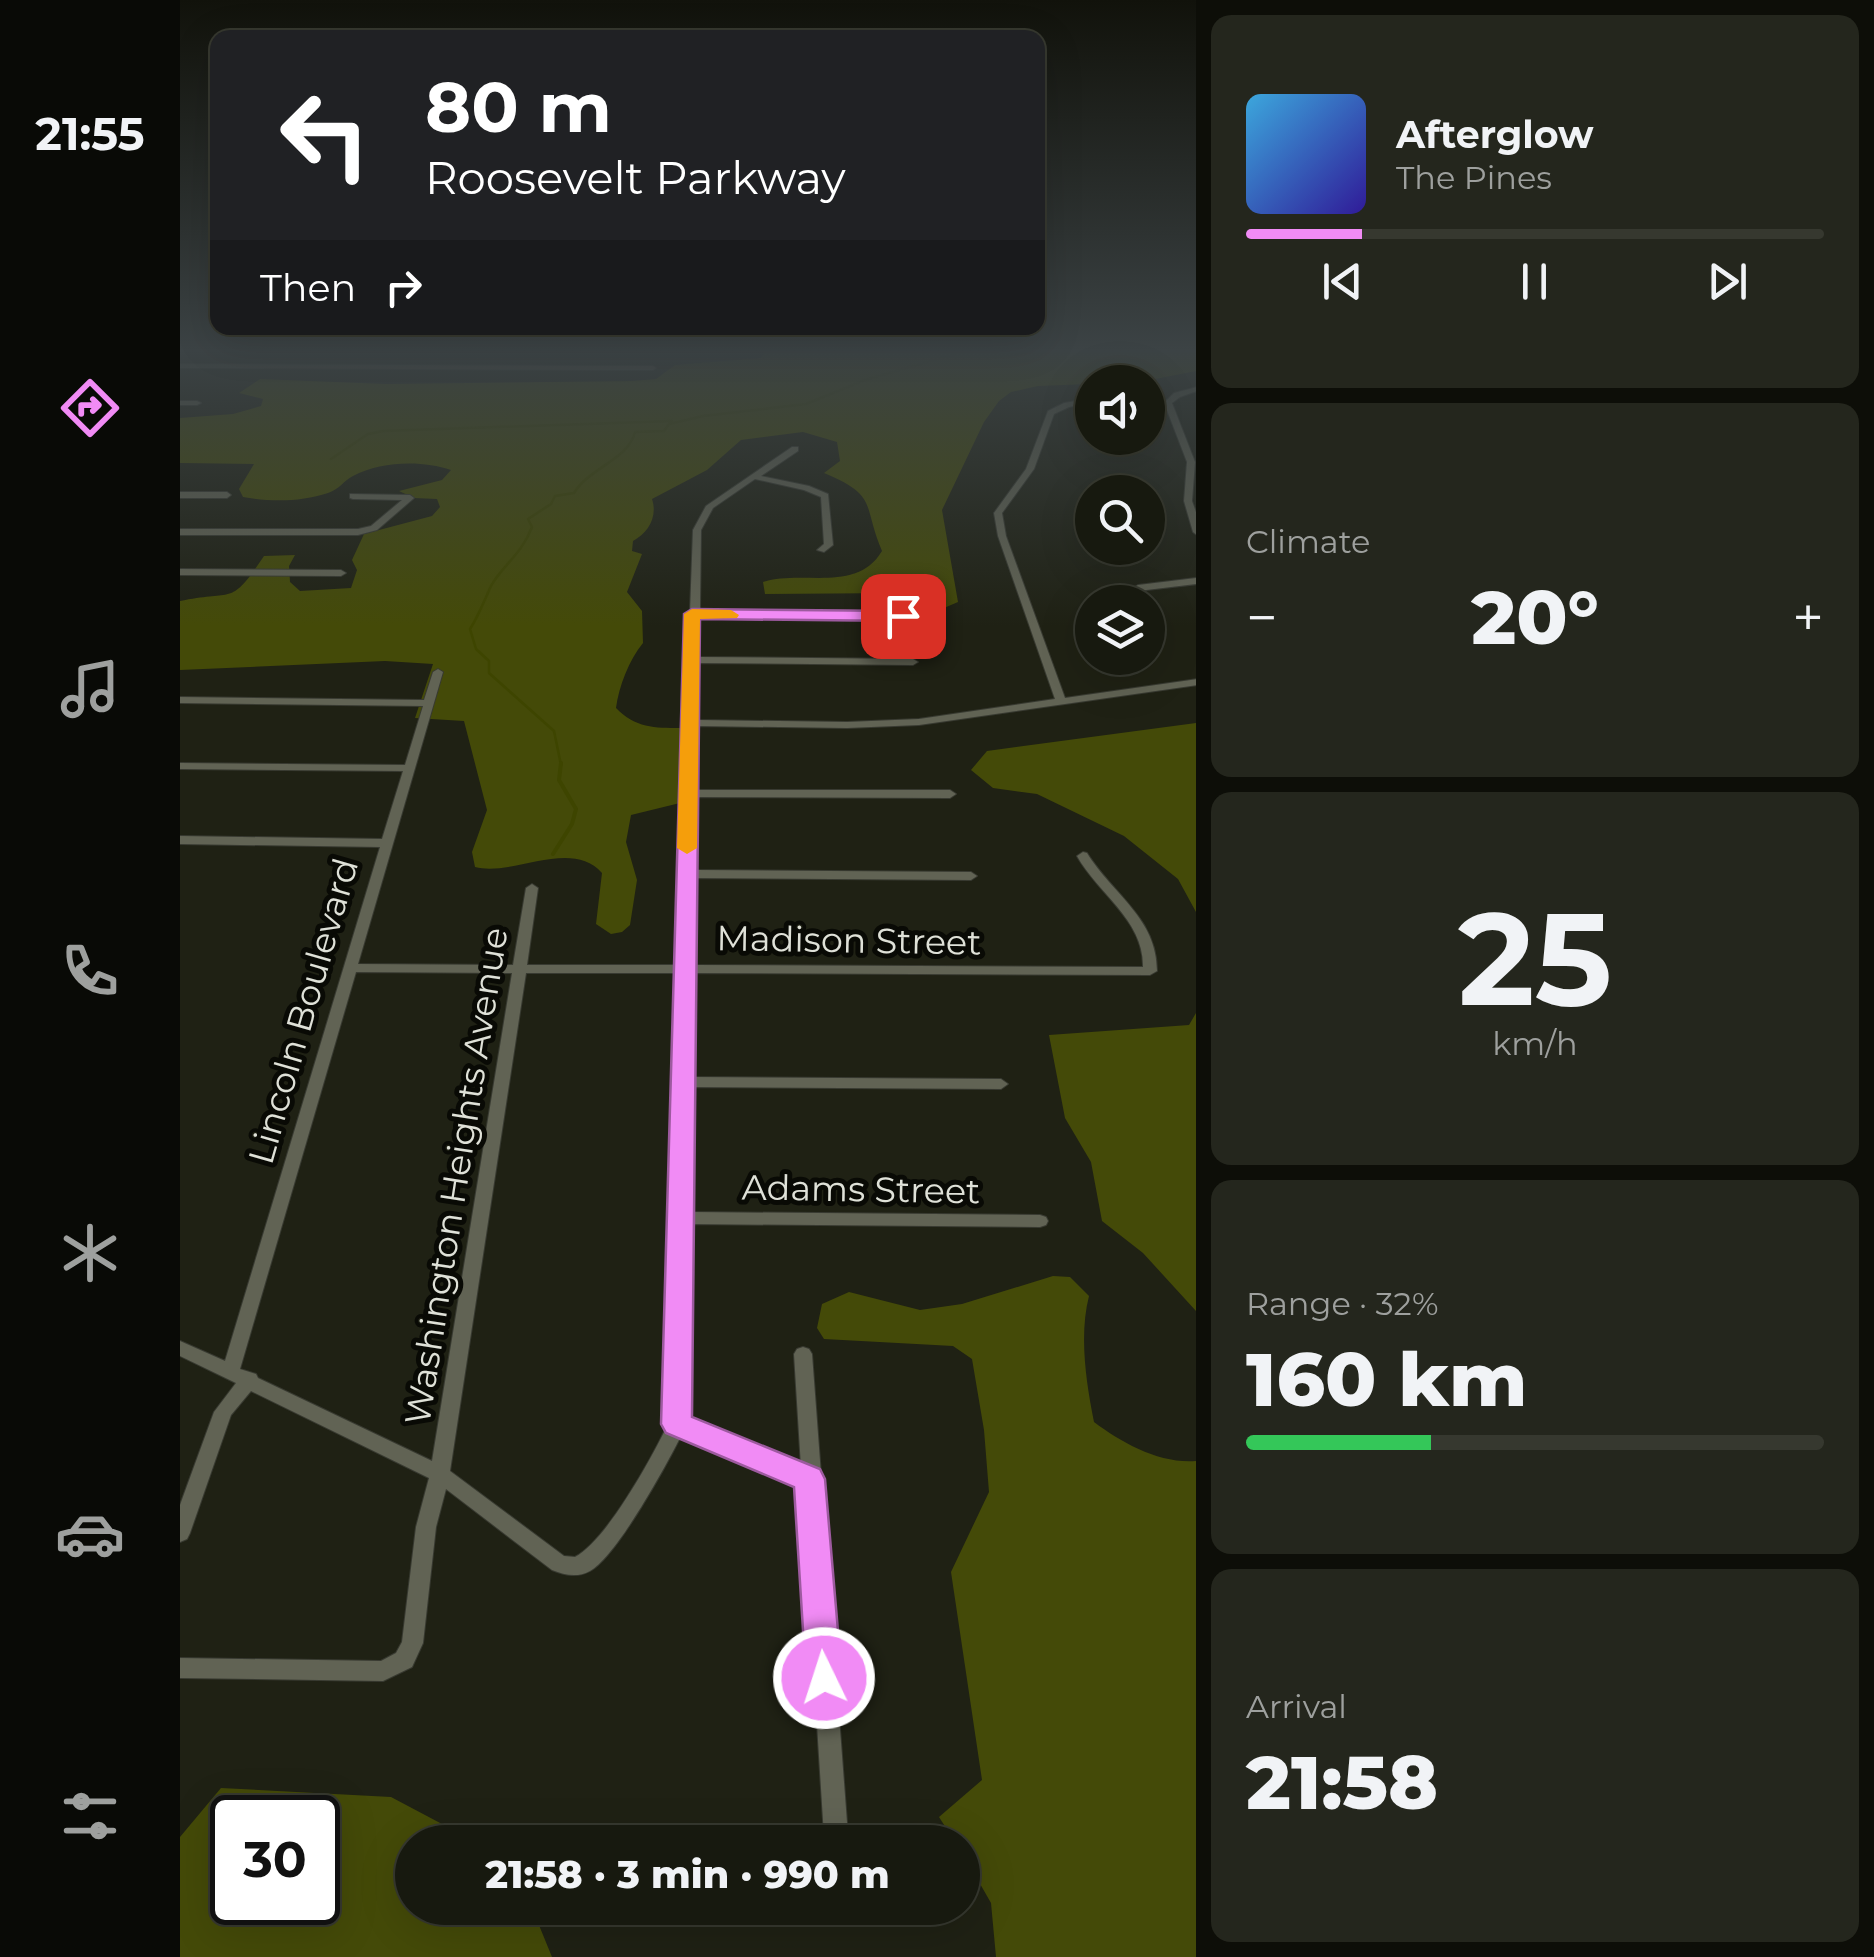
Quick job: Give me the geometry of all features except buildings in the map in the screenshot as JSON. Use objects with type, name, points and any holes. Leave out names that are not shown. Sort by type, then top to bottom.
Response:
[{"type":"street","points":[[1040,443],[1030,469],[998,513],[1002,536],[1061,702]]},
{"type":"street","points":[[1184,443],[1192,462],[1188,501],[1196,532]]},
{"type":"street","points":[[180,1348],[241,1374],[440,1474],[559,1564],[575,1568],[596,1552],[677,1424],[692,614],[700,519],[710,506],[795,449]]},
{"type":"street","points":[[755,477],[825,496],[829,545],[821,550]]},
{"type":"street","points":[[180,495],[228,496]]},
{"type":"street","points":[[180,532],[358,532],[374,528],[410,498],[354,496]]},
{"type":"street","points":[[180,572],[340,573]]},
{"type":"street","points":[[1163,585],[1196,581]]},
{"type":"street","points":[[692,614],[903,616]]},
{"type":"street","points":[[691,660],[913,662]]},
{"type":"street","name":"Lincoln Boulevard","points":[[180,1532],[218,1423],[241,1374],[385,843],[438,672]]},
{"type":"street","points":[[691,723],[887,724],[1196,682]]},
{"type":"street","points":[[180,700],[428,703]]},
{"type":"street","points":[[180,766],[409,768]]},
{"type":"street","points":[[689,792],[950,794]]},
{"type":"street","points":[[180,840],[385,843]]},
{"type":"street","name":"Madison Street","points":[[350,968],[1150,970],[1150,960],[1131,912],[1096,880],[1083,856]]},
{"type":"street","points":[[686,874],[971,876]]},
{"type":"street","name":"Washington Heights Avenue","points":[[180,1668],[384,1670],[404,1660],[412,1643],[426,1527],[440,1474],[532,888]]},
{"type":"street","points":[[685,1082],[1001,1084]]},
{"type":"street","name":"Adams Street","points":[[682,1218],[1040,1221]]},
{"type":"street","points":[[802,1354],[835,1825]]},
{"type":"street","points":[[677,1424],[809,1479]]},
{"type":"green space","points":[[180,443],[737,443],[707,470],[652,499],[654,512],[650,524],[633,541],[632,551],[642,554],[627,592],[642,611],[643,643],[625,674],[616,708],[638,723],[680,728],[680,803],[631,815],[626,842],[637,880],[630,925],[622,932],[611,934],[596,924],[602,873],[589,863],[558,858],[490,869],[475,867],[472,852],[487,810],[464,721],[415,718],[433,664],[385,661],[180,670],[180,601],[230,594],[244,583],[264,556],[295,555],[289,566],[290,582],[300,591],[351,588],[357,570],[352,560],[364,534],[432,516],[440,507],[437,499],[414,498],[399,491],[442,480],[451,470],[415,464],[389,465],[364,471],[318,496],[264,500],[243,497],[239,489],[254,464],[180,463]]},
{"type":"green space","points":[[837,443],[974,443],[942,510],[958,602],[944,608],[916,608],[901,593],[765,594],[763,582],[843,576],[871,564],[882,551],[861,495],[824,473],[840,461]]},
{"type":"green space","points":[[1196,723],[1196,912],[1178,879],[1124,836],[1037,794],[993,788],[971,770],[987,751]]},
{"type":"green space","points":[[1196,1013],[1196,1311],[1143,1253],[1102,1221],[1091,1162],[1065,1118],[1049,1035],[1189,1025]]},
{"type":"green space","points":[[1053,1276],[1070,1277],[1089,1296],[1084,1342],[1094,1422],[1142,1450],[1169,1459],[1196,1461],[1196,1957],[996,1957],[991,1903],[980,1884],[980,1825],[944,1825],[939,1817],[982,1780],[951,1572],[989,1492],[972,1359],[953,1346],[824,1339],[817,1328],[822,1304],[849,1292],[920,1310],[962,1304]]},
{"type":"green space","points":[[221,1788],[391,1797],[444,1825],[395,1825],[395,1925],[539,1925],[552,1957],[180,1957],[180,1837],[210,1801],[210,1925],[340,1925],[340,1795],[215,1795]]},
{"type":"waterway","points":[[331,459],[354,443]]},
{"type":"waterway","points":[[561,764],[554,731],[489,673],[489,661],[476,649],[470,629],[491,586],[528,536],[532,527],[528,519],[551,504],[555,496],[574,493],[629,443]]},
{"type":"waterway","points":[[553,854],[572,824],[576,809],[559,780],[561,764]]},
{"type":"slow traffic","points":[[687,848],[692,614],[731,615]]},
{"type":"route","points":[[824,1678],[809,1479],[677,1424],[692,614],[903,616]]}]
